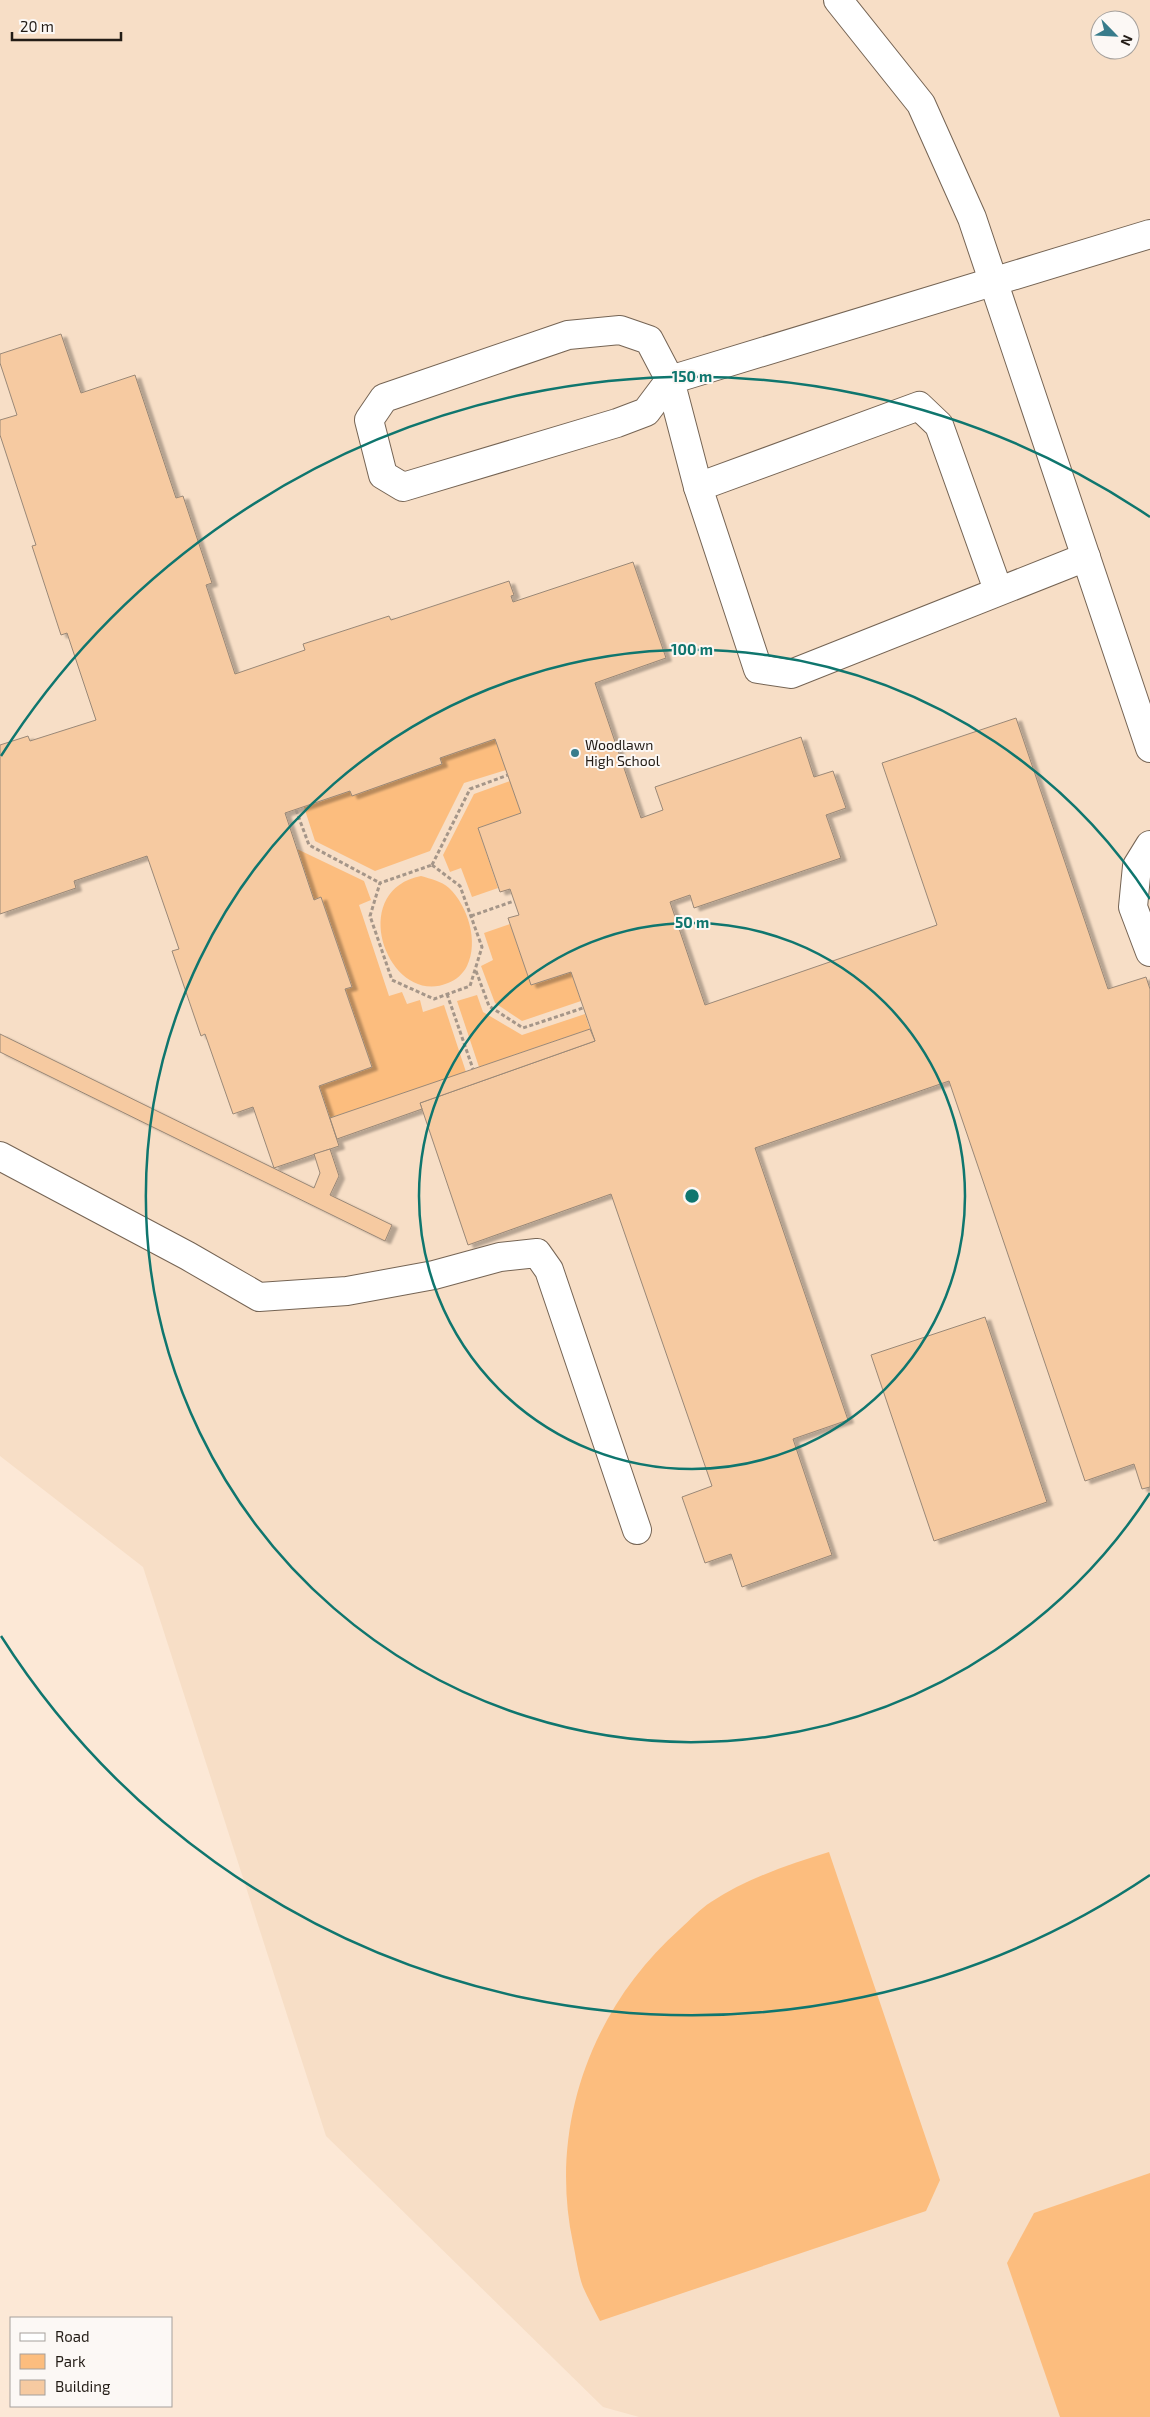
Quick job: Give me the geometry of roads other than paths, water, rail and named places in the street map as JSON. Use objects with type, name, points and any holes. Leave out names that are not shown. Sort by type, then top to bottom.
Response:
[{"type":"lane","points":[[838,0],[921,104],[972,218],[1150,748]]},
{"type":"lane","points":[[1086,557],[998,590],[791,674],[758,669],[698,487],[670,380],[649,340],[620,330],[568,335],[384,398],[369,420],[383,475],[403,487],[617,423],[646,412],[670,380],[1150,234]]},
{"type":"lane","points":[[698,487],[920,406],[939,425],[998,590]]},
{"type":"lane","points":[[1150,845],[1137,866],[1132,907],[1150,952]]},
{"type":"lane","points":[[0,1156],[188,1256],[259,1297],[347,1290],[434,1275],[500,1257],[537,1253],[549,1270],[637,1530]]},
{"type":"place","name":"Woodlawn High School","points":[[575,753]]}]
